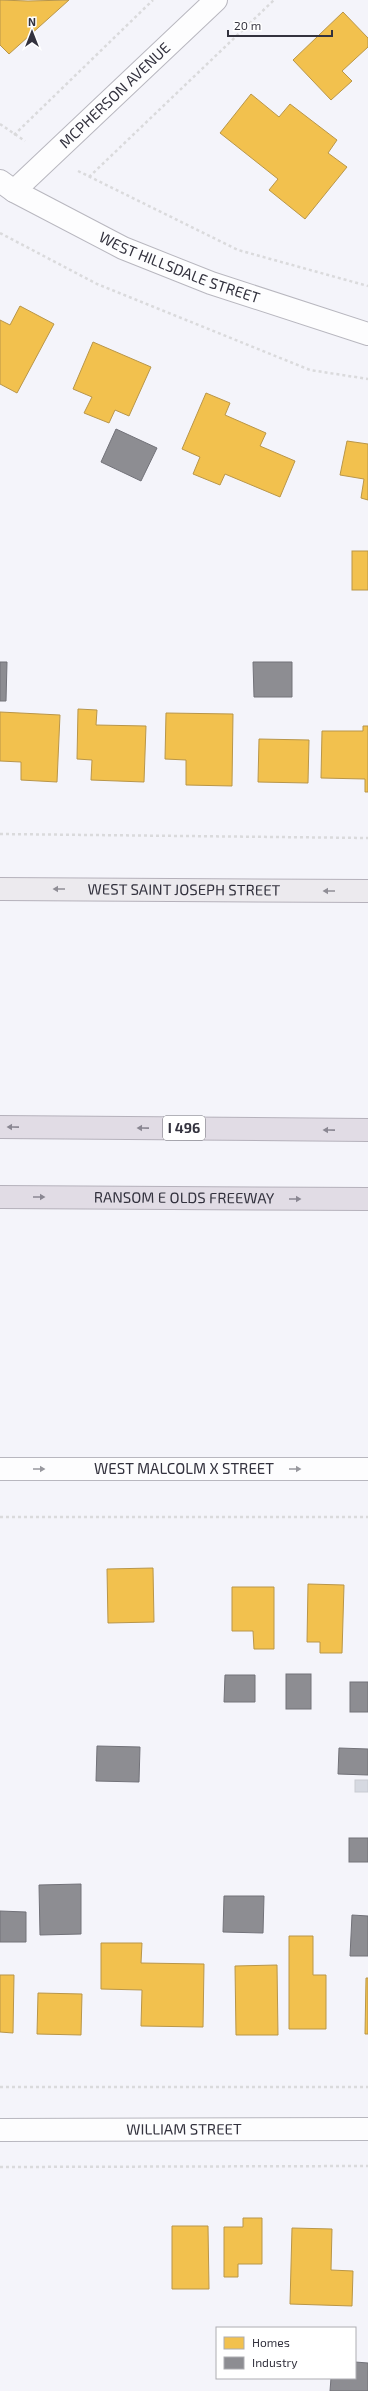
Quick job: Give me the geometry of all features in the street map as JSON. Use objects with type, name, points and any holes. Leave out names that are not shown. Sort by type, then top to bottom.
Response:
[{"type":"highway","name":"I 496","points":[[0,1127],[368,1130]]},
{"type":"highway","name":"RANSOM E OLDS FREEWAY","points":[[0,1197],[368,1199]]},
{"type":"main road","name":"WEST SAINT JOSEPH STREET","points":[[0,889],[368,891]]},
{"type":"street","name":"MCPHERSON AVENUE","points":[[7,186],[51,156],[216,0]]},
{"type":"street","name":"WEST HILLSDALE STREET","points":[[7,186],[123,248],[211,283],[368,334]]},
{"type":"street","name":"WEST MALCOLM X STREET","points":[[0,1469],[368,1469]]},
{"type":"street","name":"WILLIAM STREET","points":[[0,2130],[368,2129]]},
{"type":"path","points":[[14,135],[153,0]]},
{"type":"path","points":[[89,177],[274,0]]},
{"type":"path","points":[[0,124],[14,135],[89,177],[238,250],[368,286]]},
{"type":"path","points":[[0,233],[97,284],[310,370],[368,379]]},
{"type":"path","points":[[0,834],[368,838]]},
{"type":"path","points":[[0,1517],[368,1518]]},
{"type":"path","points":[[0,2087],[368,2087]]},
{"type":"path","points":[[0,2167],[368,2166]]},
{"type":"building: Homes","points":[[0,0],[69,0],[9,54],[0,45]]},
{"type":"building: Homes","points":[[343,12],[368,38],[368,47],[342,71],[352,81],[331,100],[293,60]]},
{"type":"building: Homes","points":[[251,94],[279,117],[290,104],[337,140],[328,153],[347,167],[305,219],[269,190],[278,179],[220,133]]},
{"type":"building: Homes","points":[[20,306],[54,324],[17,393],[0,384],[0,320],[10,325]]},
{"type":"building: Homes","points":[[93,342],[151,367],[129,416],[115,410],[109,423],[84,413],[92,397],[73,389]]},
{"type":"building: Homes","points":[[206,393],[230,403],[225,415],[266,433],[260,446],[295,461],[280,497],[225,474],[220,485],[193,474],[200,457],[182,449]]},
{"type":"building: Homes","points":[[347,441],[368,444],[368,500],[361,498],[364,479],[340,475]]},
{"type":"building: Homes","points":[[352,551],[368,551],[368,590],[352,590]]},
{"type":"building: Homes","points":[[78,709],[97,710],[96,725],[146,726],[144,782],[91,780],[92,760],[77,759]]},
{"type":"building: Homes","points":[[0,712],[60,715],[57,782],[21,780],[21,762],[0,761]]},
{"type":"building: Homes","points":[[166,713],[233,714],[232,786],[186,785],[186,760],[165,759]]},
{"type":"building: Homes","points":[[363,726],[368,726],[368,792],[365,792],[365,779],[321,778],[322,731],[363,731]]},
{"type":"building: Homes","points":[[259,739],[309,740],[308,783],[258,782]]},
{"type":"building: Homes","points":[[153,1568],[154,1622],[108,1623],[107,1569]]},
{"type":"building: Homes","points":[[308,1584],[344,1585],[342,1653],[320,1653],[320,1642],[307,1642]]},
{"type":"building: Homes","points":[[232,1587],[274,1587],[274,1649],[254,1649],[253,1631],[232,1631]]},
{"type":"building: Homes","points":[[289,1936],[313,1936],[313,1975],[326,1975],[326,2029],[289,2029]]},
{"type":"building: Homes","points":[[101,1943],[142,1943],[141,1963],[204,1964],[203,2027],[141,2026],[142,1990],[101,1989]]},
{"type":"building: Homes","points":[[277,1965],[278,2035],[236,2035],[235,1966]]},
{"type":"building: Homes","points":[[0,1975],[14,1975],[13,2033],[0,2032]]},
{"type":"building: Homes","points":[[366,1978],[368,1978],[368,2034],[365,2034]]},
{"type":"building: Homes","points":[[38,1993],[82,1994],[81,2035],[37,2034]]},
{"type":"building: Homes","points":[[243,2218],[262,2218],[262,2264],[238,2264],[238,2277],[224,2277],[224,2227],[243,2227]]},
{"type":"building: Homes","points":[[172,2226],[208,2226],[209,2289],[172,2289]]},
{"type":"building: Homes","points":[[292,2228],[332,2229],[331,2270],[353,2271],[352,2306],[290,2304]]},
{"type":"building: Industry","points":[[116,429],[157,448],[141,481],[101,462]]},
{"type":"building: Industry","points":[[0,662],[7,662],[6,701],[0,701]]},
{"type":"building: Industry","points":[[253,662],[292,662],[292,697],[254,697]]},
{"type":"building: Industry","points":[[286,1674],[311,1674],[311,1709],[286,1709]]},
{"type":"building: Industry","points":[[225,1675],[255,1675],[255,1702],[224,1702]]},
{"type":"building: Industry","points":[[350,1682],[368,1682],[368,1712],[350,1712]]},
{"type":"building: Industry","points":[[97,1746],[140,1747],[139,1782],[96,1781]]},
{"type":"building: Industry","points":[[339,1748],[368,1749],[368,1775],[338,1774]]},
{"type":"building: Industry","points":[[349,1838],[368,1838],[368,1862],[349,1862]]},
{"type":"building: Industry","points":[[81,1884],[81,1934],[40,1935],[39,1885]]},
{"type":"building: Industry","points":[[224,1896],[264,1896],[263,1933],[223,1932]]},
{"type":"building: Industry","points":[[0,1911],[26,1912],[26,1942],[0,1942]]},
{"type":"building: Industry","points":[[352,1915],[368,1916],[368,1956],[350,1956]]},
{"type":"building: Industry","points":[[356,2362],[368,2363],[368,2391],[330,2391],[331,2379],[356,2379]]},
{"type":"building: Other","points":[[355,1780],[368,1780],[368,1792],[355,1792]]}]
